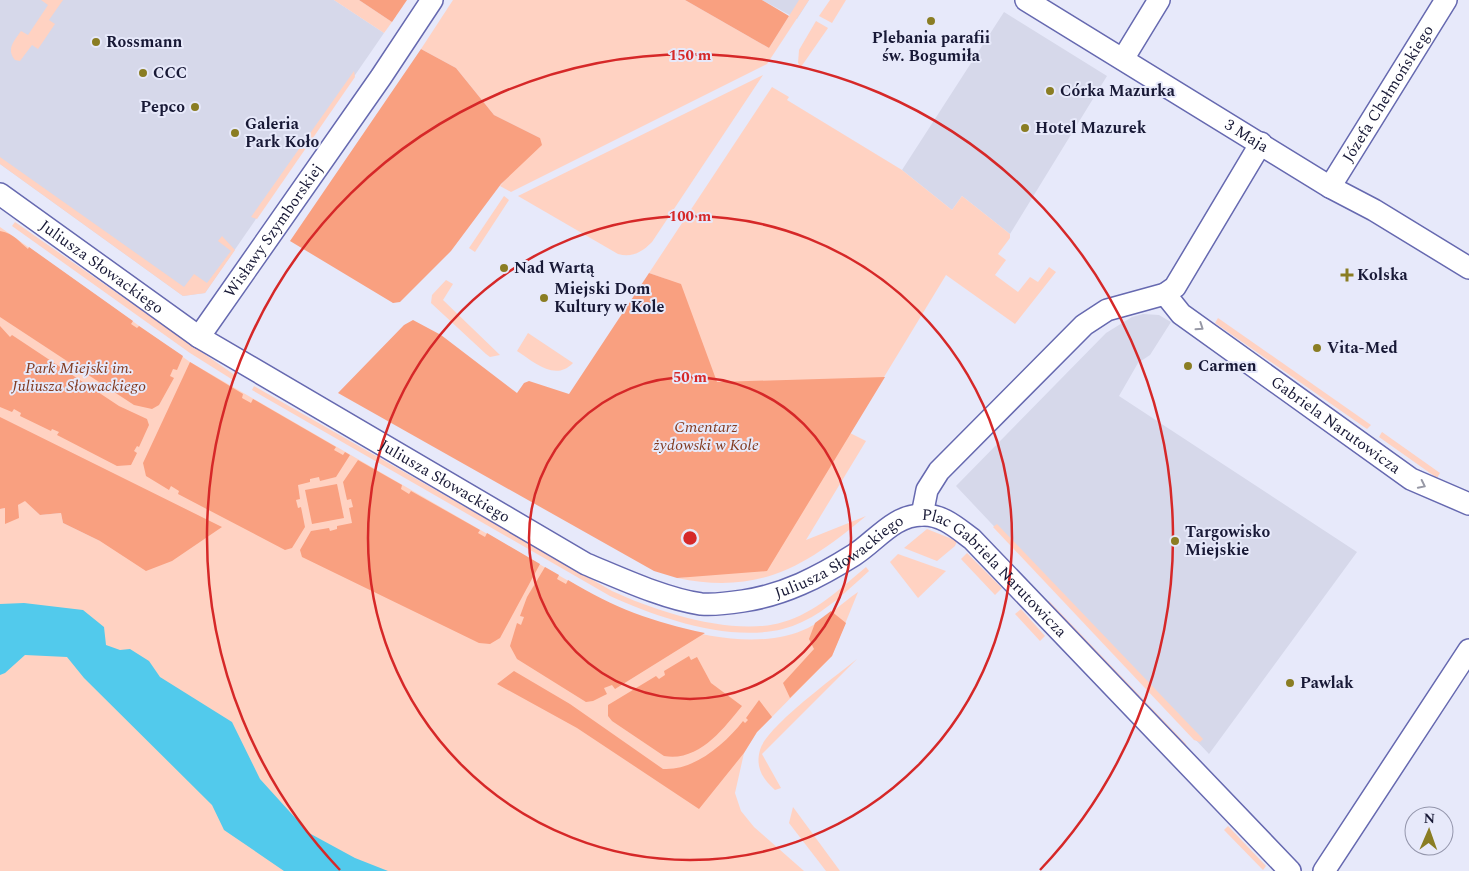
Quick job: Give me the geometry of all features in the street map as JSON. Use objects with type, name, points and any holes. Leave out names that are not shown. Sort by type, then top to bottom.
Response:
[{"type":"street","name":"Wisławy Szymborskiej","points":[[199,337],[381,77],[432,0]]},
{"type":"street","name":"3 Maja","points":[[1026,0],[1330,186],[1374,210],[1469,268]]},
{"type":"street","points":[[1123,59],[1158,0]]},
{"type":"street","name":"Józefa Chełmońskiego","points":[[1330,186],[1446,0]]},
{"type":"street","points":[[1165,294],[1175,287],[1261,143]]},
{"type":"street","name":"Juliusza Słowackiego","points":[[0,194],[199,337],[586,564],[641,586],[702,604],[742,602],[780,594],[816,578],[840,564],[893,525],[922,514]]},
{"type":"street","name":"Gabriela Narutowicza","points":[[1165,294],[1181,314],[1411,479],[1469,504]]},
{"type":"street","name":"Plac Gabriela Narutowicza","points":[[1165,294],[1107,310],[1084,325],[936,475],[927,490],[922,514],[945,520],[972,539],[1194,773],[1290,871]]},
{"type":"street","points":[[1324,871],[1469,650]]},
{"type":"shaded area","points":[[0,0],[334,0],[384,33],[205,293],[183,296],[0,164]]},
{"type":"shaded area","points":[[762,0],[809,0],[797,19]]},
{"type":"shaded area","points":[[1004,12],[1107,76],[1010,234],[962,196],[952,210],[902,170]]},
{"type":"shaded area","name":"Targowisko Miejskie","points":[[1143,314],[1159,315],[1171,322],[1150,355],[1138,363],[1119,396],[1357,552],[1209,754],[956,486],[1106,333],[1132,317]]},
{"type":"green space","points":[[41,0],[63,0],[49,20],[55,24],[38,49],[32,45],[20,61],[15,60],[11,52],[12,45],[21,31],[28,35],[48,5]]},
{"type":"green space","points":[[334,0],[359,0],[392,22],[384,33]]},
{"type":"green space","points":[[359,0],[407,0],[392,22]]},
{"type":"green space","points":[[453,0],[685,0],[769,48],[799,0],[809,0],[767,64],[511,192],[500,186],[540,138],[494,115],[456,68],[421,49]]},
{"type":"green space","points":[[685,0],[762,0],[789,16],[769,48]]},
{"type":"green space","points":[[830,0],[846,0],[832,23],[819,16]]},
{"type":"green space","points":[[816,21],[828,28],[801,67],[798,63],[799,50]]},
{"type":"green space","points":[[421,49],[456,68],[494,115],[540,138],[542,145],[501,184],[451,251],[400,302],[393,303],[290,241]]},
{"type":"green space","points":[[354,71],[355,77],[257,219],[251,217]]},
{"type":"green space","points":[[763,75],[652,242],[644,249],[632,255],[618,254],[518,196]]},
{"type":"green space","points":[[772,87],[789,97],[787,100],[902,170],[952,210],[962,196],[1010,234],[1010,238],[998,254],[1006,260],[995,275],[1018,292],[1030,277],[1038,282],[1049,267],[1056,272],[1015,324],[946,275],[850,433],[866,441],[806,540],[866,516],[844,534],[801,563],[779,573],[757,579],[733,583],[677,578],[687,577],[666,279],[649,273]]},
{"type":"green space","points":[[0,157],[184,287],[194,274],[207,283],[231,251],[218,241],[222,236],[235,250],[205,293],[183,296],[0,164]]},
{"type":"green space","points":[[504,196],[509,200],[475,252],[469,248]]},
{"type":"green space","points":[[15,222],[236,376],[233,380],[190,353],[12,226]]},
{"type":"green space","name":"Park Miejski im. Juliusza Słowackiego","points":[[0,227],[190,362],[598,598],[621,608],[673,627],[701,634],[758,639],[784,636],[808,628],[828,616],[858,592],[832,656],[757,732],[744,753],[735,793],[741,811],[754,827],[804,871],[0,871],[0,509],[5,508],[5,523],[18,505],[25,500],[40,515],[61,513],[63,523],[100,541],[0,423]]},
{"type":"green space","points":[[0,231],[13,236],[28,249],[29,247],[133,321],[131,324],[137,328],[139,326],[183,356],[177,370],[173,369],[170,376],[174,378],[159,405],[152,409],[134,405],[0,317]]},
{"type":"green space","name":"Cmentarz żydowski w Kole","points":[[649,273],[681,284],[717,382],[885,377],[767,571],[677,578],[654,571],[338,393],[404,325],[413,320],[441,335],[517,393],[524,383],[529,381],[569,394]]},
{"type":"green space","points":[[446,280],[453,284],[443,300],[500,355],[490,357],[486,354],[431,303],[432,295]]},
{"type":"green space","points":[[1218,318],[1371,425],[1367,429],[1215,323]]},
{"type":"green space","points":[[0,326],[10,337],[12,335],[119,406],[147,419],[149,425],[139,447],[137,446],[134,451],[137,453],[131,465],[117,466],[57,435],[59,432],[52,429],[51,431],[20,416],[21,413],[14,409],[12,412],[0,407]]},
{"type":"green space","points":[[528,333],[573,363],[559,371],[537,365],[517,351]]},
{"type":"green space","points":[[190,362],[243,394],[242,398],[251,403],[253,399],[336,447],[334,450],[343,455],[345,452],[350,455],[336,477],[320,481],[319,477],[298,485],[300,499],[296,500],[298,508],[301,507],[305,527],[292,548],[285,550],[178,494],[179,491],[171,486],[169,490],[146,476],[143,463]]},
{"type":"green space","points":[[254,386],[612,591],[673,614],[696,620],[742,626],[764,626],[783,622],[806,613],[817,606],[866,567],[869,571],[820,612],[802,622],[780,630],[756,633],[731,632],[680,622],[610,596],[252,390]]},
{"type":"green space","points":[[0,417],[222,527],[172,561],[146,571],[100,541],[63,523],[61,513],[40,515],[25,501],[18,505],[19,518],[5,524],[5,508],[0,509]]},
{"type":"green space","points":[[1382,432],[1440,473],[1437,478],[1379,437]]},
{"type":"green space","points":[[358,460],[402,485],[401,489],[409,494],[411,491],[480,530],[478,533],[485,537],[487,533],[540,564],[500,638],[490,644],[479,643],[302,557],[300,550],[311,531],[329,528],[330,531],[337,529],[337,526],[352,523],[349,508],[353,507],[351,499],[347,500],[343,482]]},
{"type":"green space","points":[[337,484],[344,518],[312,524],[305,490]]},
{"type":"green space","points":[[997,524],[1203,739],[1200,742],[1194,740],[993,527]]},
{"type":"green space","points":[[927,529],[957,541],[955,546],[937,561],[904,548]]},
{"type":"green space","points":[[967,553],[1002,588],[995,595],[961,559]]},
{"type":"green space","points":[[898,554],[946,571],[918,598],[890,562]]},
{"type":"green space","points":[[545,567],[559,575],[557,579],[566,584],[568,580],[601,599],[634,613],[705,633],[615,689],[612,685],[604,688],[607,694],[593,701],[586,702],[517,659],[510,646],[517,623],[521,625],[524,617],[520,616],[527,597]]},
{"type":"green space","points":[[1049,601],[1186,744],[1187,750],[1044,605]]},
{"type":"green space","points":[[1021,609],[1045,636],[1040,641],[1015,614]]},
{"type":"green space","points":[[831,611],[846,623],[832,656],[790,698],[783,683],[814,649],[809,639],[815,623]]},
{"type":"green space","points":[[689,656],[691,660],[697,657],[711,683],[742,706],[718,734],[699,749],[677,757],[664,756],[612,721],[608,716],[608,705],[656,676],[659,679],[665,675],[664,671]]},
{"type":"green space","points":[[857,659],[762,754],[781,788],[775,790],[767,782],[759,768],[760,750],[765,740],[803,702]]},
{"type":"green space","points":[[514,671],[570,704],[663,769],[686,766],[718,747],[743,721],[745,723],[748,720],[746,718],[759,700],[772,717],[757,732],[744,753],[699,809],[577,728],[497,684]]},
{"type":"green space","points":[[793,807],[840,871],[826,871],[789,823]]},
{"type":"green space","points":[[1228,826],[1266,866],[1263,870],[1224,830]]},
{"type":"water","points":[[24,603],[83,610],[104,627],[106,645],[120,650],[130,649],[149,661],[160,677],[232,722],[260,779],[309,833],[355,858],[388,871],[284,871],[224,830],[212,805],[84,678],[67,657],[25,655],[5,673],[0,675],[0,604]]},
{"type":"place","name":"Plebania parafii św. Bogumiła","points":[[931,21]]},
{"type":"place","name":"Rossmann","points":[[96,42]]},
{"type":"place","name":"CCC","points":[[143,73]]},
{"type":"place","name":"Córka Mazurka","points":[[1050,91]]},
{"type":"place","name":"Pepco","points":[[195,107]]},
{"type":"place","name":"Hotel Mazurek","points":[[1025,128]]},
{"type":"place","name":"Galeria Park Koło","points":[[235,133]]},
{"type":"place","name":"Nad Wartą","points":[[504,268]]},
{"type":"place","name":"Kolska","points":[[1347,275]]},
{"type":"place","name":"Miejski Dom Kultury w Kole","points":[[544,298]]},
{"type":"place","name":"Vita-Med","points":[[1317,348]]},
{"type":"place","name":"Carmen","points":[[1188,366]]},
{"type":"place","name":"Targowisko Miejskie","points":[[1175,541]]},
{"type":"place","name":"Pawlak","points":[[1290,683]]}]
